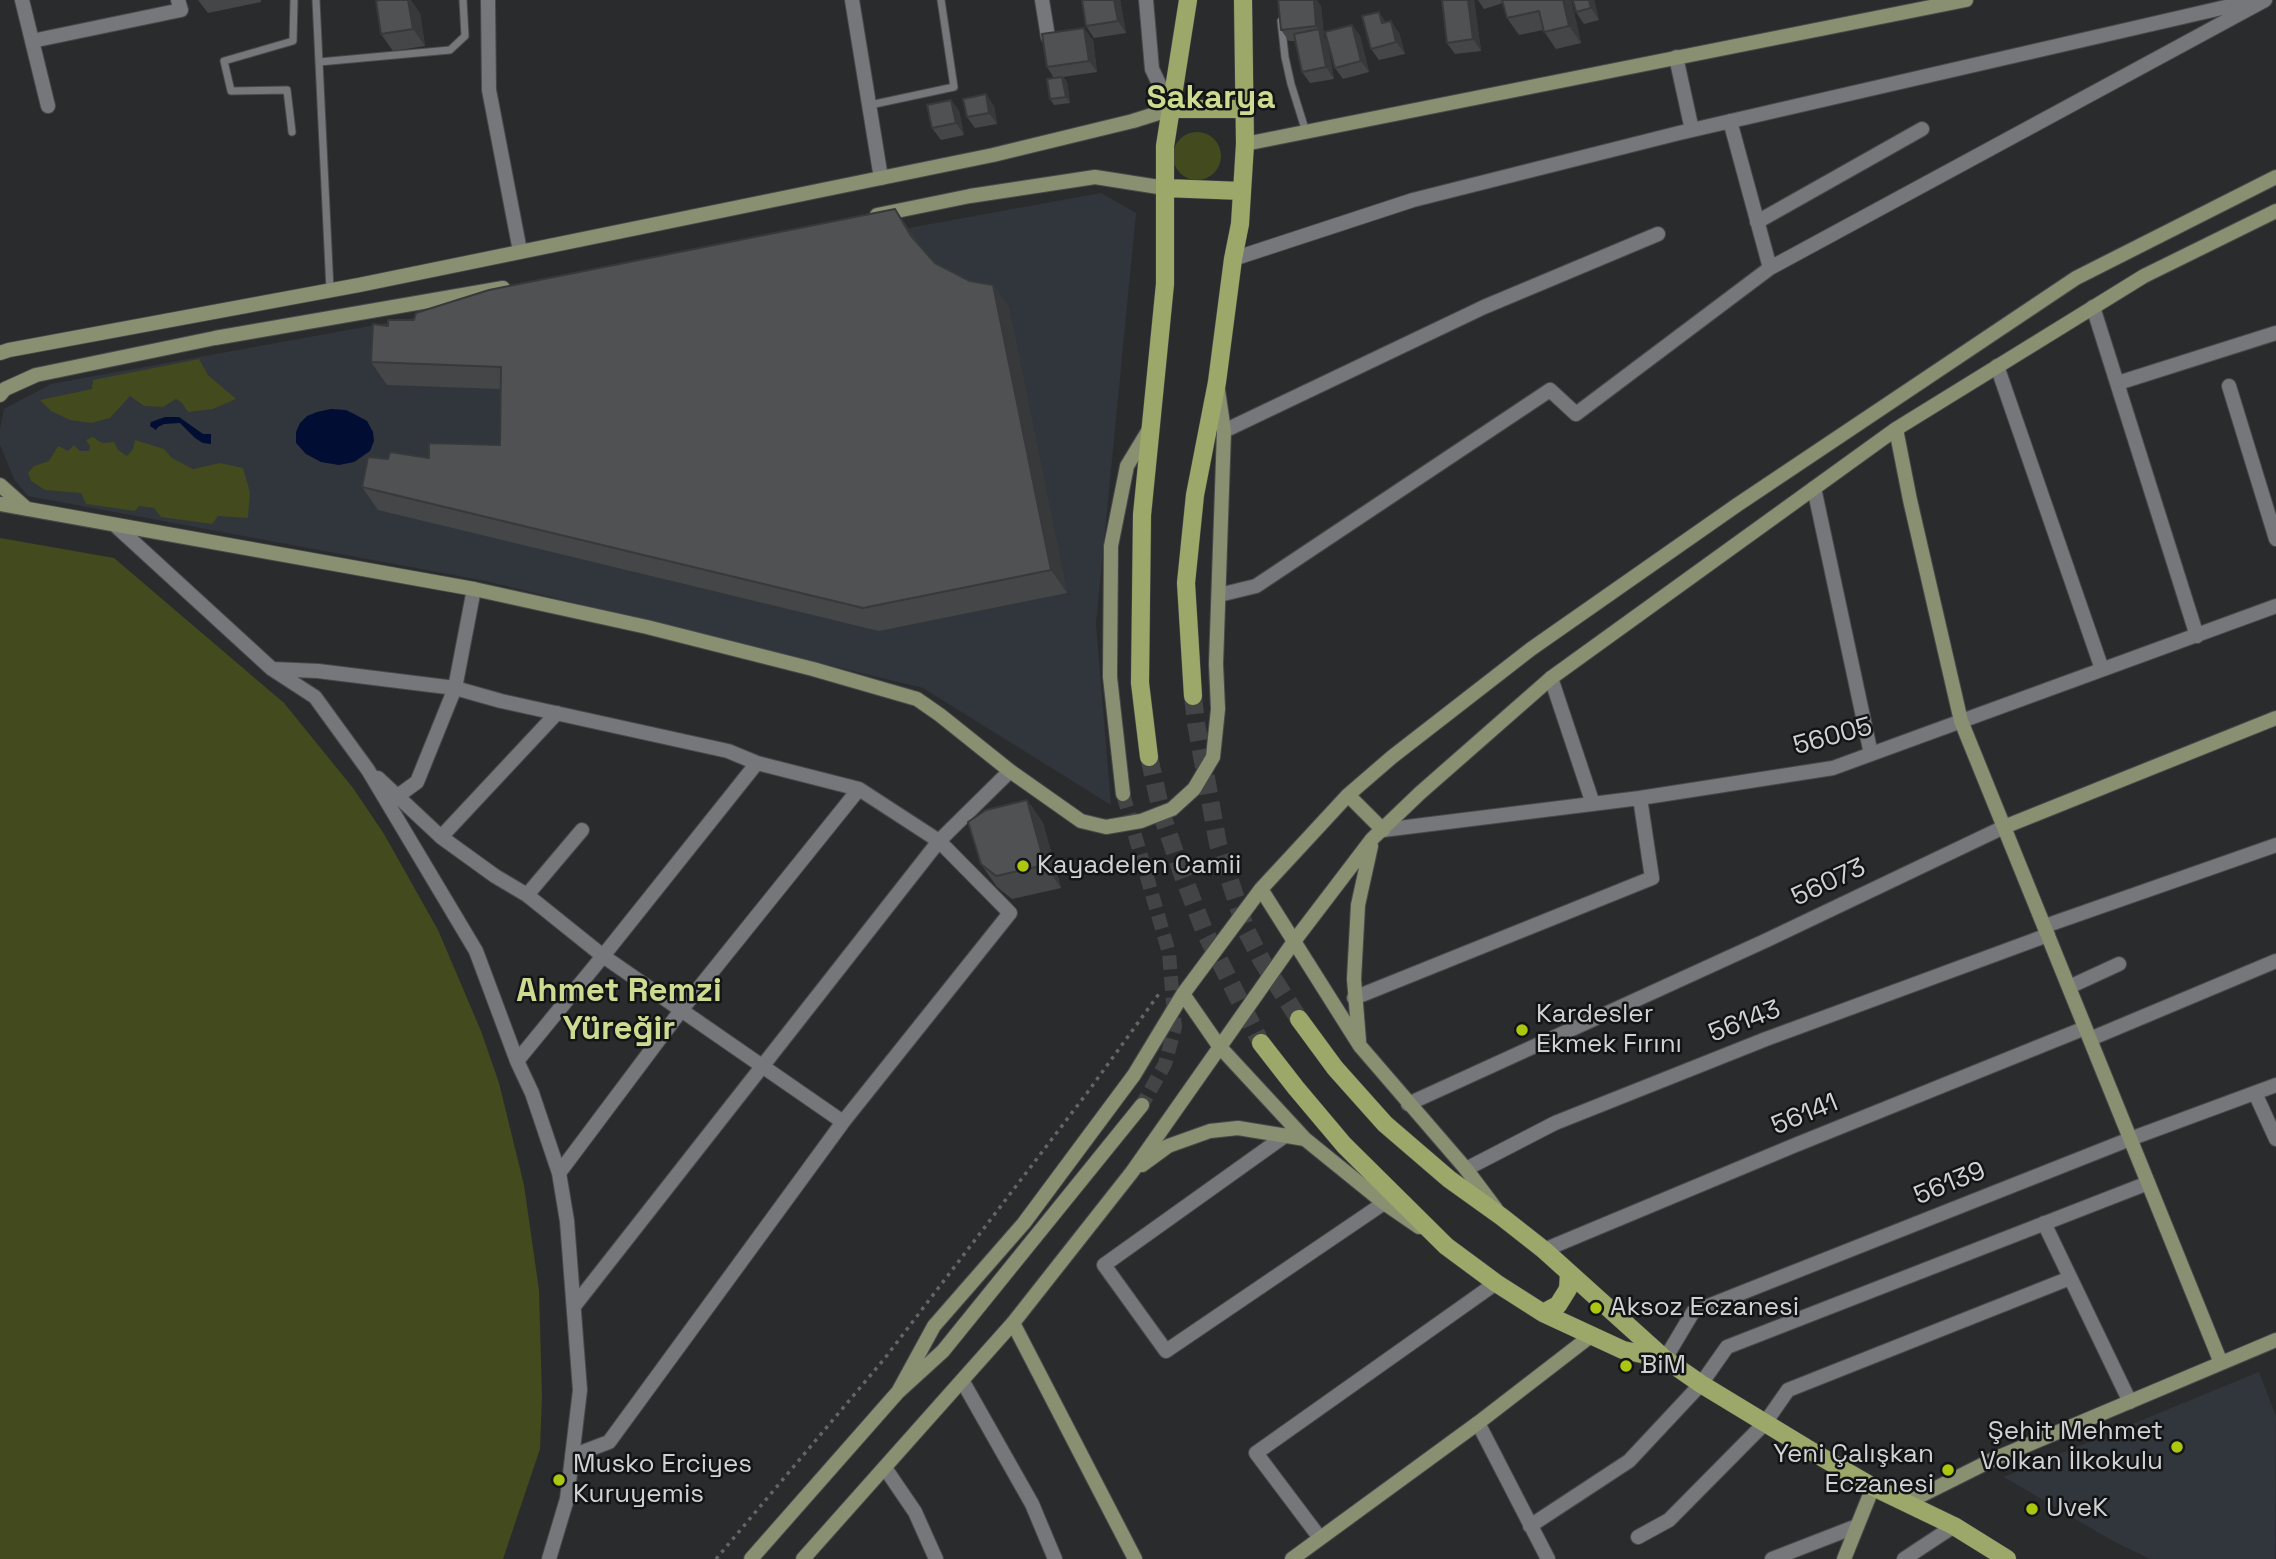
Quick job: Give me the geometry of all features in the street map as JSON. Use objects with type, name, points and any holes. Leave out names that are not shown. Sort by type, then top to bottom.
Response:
[{"type":"main road","points":[[1149,757],[1140,683],[1142,515],[1165,284],[1165,146],[1188,0]]},
{"type":"main road","points":[[1193,696],[1186,583],[1195,495],[1217,382],[1240,224],[1245,144],[1244,0]]},
{"type":"main road","points":[[1245,144],[1966,0]]},
{"type":"main road","points":[[0,353],[330,290],[993,155],[1108,128],[1171,108],[1245,108]]},
{"type":"main road","points":[[863,218],[970,196],[1095,177],[1165,188],[1242,191]]},
{"type":"main road","points":[[898,1392],[934,1326],[1024,1223],[1134,1075],[1183,994],[1261,889],[1348,795],[1392,757],[1531,649],[1737,505],[2076,278],[2276,177]]},
{"type":"main road","points":[[804,1559],[1013,1323],[1132,1172],[1295,940],[1377,835],[1420,793],[1551,678],[1896,429],[2144,276],[2276,211]]},
{"type":"main road","points":[[0,395],[5,389],[49,372],[215,338],[517,286]]},
{"type":"main road","points":[[0,504],[474,589],[647,627],[813,669],[917,699],[1010,771],[1081,821],[1106,827],[1141,821],[1172,808],[1194,789],[1213,757],[1218,709],[1216,664],[1224,431],[1217,382]]},
{"type":"main road","points":[[1123,794],[1110,677],[1111,546],[1127,466],[1152,424]]},
{"type":"main road","points":[[1896,429],[1961,721],[2221,1363]]},
{"type":"main road","points":[[0,485],[28,510]]},
{"type":"main road","name":"56073","points":[[2004,827],[2276,718]]},
{"type":"main road","points":[[1348,795],[1377,835]]},
{"type":"main road","points":[[1360,1046],[1354,998],[1358,905],[1377,835]]},
{"type":"main road","points":[[1261,889],[1360,1046],[1466,1169],[1502,1217]]},
{"type":"main road","points":[[1183,994],[1219,1046],[1305,1139],[1384,1203],[1543,1313],[1623,1350],[1665,1359]]},
{"type":"main road","points":[[1298,1019],[1335,1068],[1385,1125],[1448,1179],[1544,1250],[1665,1359],[1701,1384],[1874,1487],[1954,1526],[2007,1559]]},
{"type":"main road","points":[[1261,1043],[1345,1145],[1446,1246]]},
{"type":"main road","points":[[751,1559],[898,1392],[943,1351],[1142,1105]]},
{"type":"main road","points":[[1132,1172],[1168,1146],[1210,1131],[1238,1128],[1305,1139]]},
{"type":"main road","points":[[1543,1313],[1558,1305],[1568,1289],[1569,1273]]},
{"type":"main road","points":[[1013,1323],[1135,1559]]},
{"type":"main road","points":[[1292,1559],[1478,1423],[1592,1335]]},
{"type":"main road","points":[[1906,1503],[1994,1459],[2276,1340]]},
{"type":"main road","points":[[1844,1559],[1874,1487]]},
{"type":"street","points":[[22,0],[48,106]]},
{"type":"street","points":[[32,41],[181,10],[178,0]]},
{"type":"street","points":[[488,0],[489,90],[520,251]]},
{"type":"street","points":[[852,0],[881,178]]},
{"type":"street","points":[[1042,0],[1048,37]]},
{"type":"street","points":[[1146,0],[1152,69],[1171,108]]},
{"type":"street","points":[[1233,259],[1413,200],[1692,130],[2257,0]]},
{"type":"street","points":[[1219,595],[1256,586],[1550,390],[1576,414],[1770,268],[2265,0]]},
{"type":"street","points":[[1676,57],[1692,130]]},
{"type":"street","points":[[1730,121],[1770,268]]},
{"type":"street","points":[[1758,222],[1923,129]]},
{"type":"street","points":[[1224,431],[1484,307],[1658,234]]},
{"type":"street","points":[[2093,307],[2197,636]]},
{"type":"street","points":[[2118,383],[2276,333]]},
{"type":"street","points":[[1997,366],[2102,669]]},
{"type":"street","points":[[2230,386],[2276,539]]},
{"type":"street","points":[[1814,488],[1871,754]]},
{"type":"street","points":[[116,526],[272,669],[314,697],[369,771],[476,951],[517,1061],[532,1093],[559,1173],[567,1221],[580,1390],[567,1499],[549,1559]]},
{"type":"street","points":[[399,795],[417,782],[455,688],[474,589]]},
{"type":"street","name":"56005","points":[[1377,835],[1833,768],[2276,606]]},
{"type":"street","points":[[272,669],[318,671],[455,688],[729,751],[757,763],[859,789],[939,841],[1010,913],[843,1122],[609,1442],[572,1456]]},
{"type":"street","points":[[1551,678],[1593,804]]},
{"type":"street","points":[[441,837],[557,713]]},
{"type":"street","points":[[517,1061],[757,763]]},
{"type":"street","points":[[369,771],[399,795],[441,837],[495,876],[527,895],[603,956],[843,1122]]},
{"type":"street","points":[[575,1305],[939,841],[1010,771]]},
{"type":"street","points":[[559,1173],[682,1009],[859,789]]},
{"type":"street","points":[[1354,998],[1652,878],[1640,798]]},
{"type":"street","name":"56073","points":[[1408,1104],[1767,940],[2004,827]]},
{"type":"street","points":[[527,895],[582,831]]},
{"type":"street","name":"56143","points":[[1466,1169],[1555,1122],[2046,931],[2276,845]]},
{"type":"street","name":"56141","points":[[1544,1250],[1793,1146],[2276,961]]},
{"type":"street","points":[[2069,987],[2119,964]]},
{"type":"street","name":"56139","points":[[1665,1359],[1693,1312],[2130,1139],[2276,1085]]},
{"type":"street","points":[[2255,1093],[2276,1139]]},
{"type":"street","points":[[1286,1135],[1104,1265],[1166,1351],[1384,1203]]},
{"type":"street","points":[[1530,1526],[1629,1461],[1701,1384],[1727,1347],[2148,1183]]},
{"type":"street","points":[[2044,1223],[2130,1402]]},
{"type":"street","points":[[1638,1537],[1669,1520],[1765,1423],[1788,1390],[2070,1278]]},
{"type":"street","points":[[1320,1538],[1256,1453],[1496,1283]]},
{"type":"street","points":[[963,1382],[1032,1504],[1055,1559]]},
{"type":"street","points":[[1478,1423],[1548,1559]]},
{"type":"street","points":[[885,1468],[915,1512],[936,1559]]},
{"type":"street","points":[[1772,1559],[1857,1526]]},
{"type":"street","points":[[1904,1559],[1954,1526]]},
{"type":"lane","points":[[292,132],[287,90],[230,91],[224,61],[293,41],[295,0]]},
{"type":"lane","points":[[316,0],[330,290]]},
{"type":"lane","points":[[319,62],[450,50],[465,36],[463,0]]},
{"type":"lane","points":[[869,105],[954,87],[941,0]]},
{"type":"lane","points":[[1281,7],[1285,57],[1307,132]]},
{"type":"path","points":[[716,1559],[884,1358],[1087,1093],[1161,991]]},
{"type":"shaded area","points":[[1101,193],[1136,213],[1096,624],[1111,805],[923,688],[486,581],[28,496],[14,479],[0,445],[4,409],[51,384]]},
{"type":"shaded area","name":"Şehit Mehmet Volkan İlkokulu","points":[[2259,1372],[2276,1416],[2275,1559],[2150,1559],[2111,1540],[2004,1477]]},
{"type":"green space","points":[[1197,132],[1206,133],[1214,139],[1220,147],[1220,165],[1214,173],[1206,179],[1197,180],[1188,179],[1180,173],[1174,165],[1173,156],[1174,147],[1180,139],[1188,133]]},
{"type":"green space","points":[[199,359],[208,375],[236,399],[213,409],[188,412],[176,399],[163,407],[144,406],[130,396],[110,418],[91,423],[70,420],[51,411],[40,400],[92,389],[93,380]]},
{"type":"green space","points":[[93,437],[102,443],[114,442],[118,450],[127,456],[133,449],[135,440],[164,449],[172,458],[193,469],[220,463],[243,468],[250,492],[248,518],[218,516],[212,524],[161,517],[154,508],[139,506],[135,511],[86,504],[81,493],[45,490],[31,481],[28,473],[34,466],[49,461],[58,446],[68,451],[74,445],[80,451],[89,451],[90,446],[86,440]]},
{"type":"green space","points":[[0,538],[114,558],[284,703],[353,788],[384,834],[438,930],[481,1031],[499,1083],[524,1185],[539,1290],[542,1396],[540,1449],[503,1559],[0,1559]]},
{"type":"water","points":[[331,409],[346,410],[367,421],[373,432],[374,441],[370,451],[354,462],[339,465],[321,462],[306,454],[296,443],[296,432],[307,416]]},
{"type":"water","points":[[165,417],[179,417],[203,434],[211,434],[211,444],[195,438],[180,423],[164,424],[156,430],[150,426],[151,422]]},
{"type":"building","points":[[408,0],[413,29],[381,34],[376,1]]},
{"type":"building","points":[[1082,0],[1114,0],[1118,21],[1086,26]]},
{"type":"building","points":[[1278,0],[1314,0],[1316,26],[1281,30]]},
{"type":"building","points":[[1442,0],[1468,0],[1473,39],[1447,43]]},
{"type":"building","points":[[1502,0],[1563,0],[1569,26],[1544,32],[1539,11],[1507,18]]},
{"type":"building","points":[[1573,0],[1589,0],[1591,8],[1576,12]]},
{"type":"building","points":[[1379,12],[1382,23],[1391,21],[1396,42],[1371,49],[1362,16]]},
{"type":"building","points":[[1352,25],[1361,61],[1335,68],[1325,32]]},
{"type":"building","points":[[1084,28],[1089,61],[1047,67],[1042,34]]},
{"type":"building","points":[[1319,29],[1326,67],[1302,72],[1294,34]]},
{"type":"building","points":[[1062,77],[1066,97],[1050,99],[1047,79]]},
{"type":"building","points":[[986,94],[989,113],[967,117],[963,99]]},
{"type":"building","points":[[951,100],[956,123],[932,128],[927,105]]},
{"type":"building","points":[[895,209],[911,236],[935,263],[970,281],[993,285],[1051,570],[863,608],[362,487],[368,457],[388,459],[390,452],[429,458],[429,443],[500,445],[501,367],[371,362],[373,324],[388,326],[388,320],[414,320],[416,313],[489,290]]},
{"type":"building","points":[[1027,800],[1045,865],[996,876],[981,864],[968,822],[986,810]]},
{"type":"tunnel","points":[[1193,696],[1218,844],[1246,930],[1262,961],[1299,1019]]},
{"type":"tunnel","points":[[1149,757],[1162,815],[1204,930],[1261,1043]]},
{"type":"tunnel","points":[[1123,794],[1169,953],[1175,1027],[1165,1064],[1142,1105]]},
{"type":"place","name":"Kayadelen Camii","points":[[1023,866]]},
{"type":"place","name":"Kardesler Ekmek Fırını","points":[[1522,1030]]},
{"type":"place","name":"Aksoz Eczanesi","points":[[1596,1308]]},
{"type":"place","name":"BiM","points":[[1626,1366]]},
{"type":"place","name":"Şehit Mehmet Volkan İlkokulu","points":[[2177,1447]]},
{"type":"place","name":"Yeni Çalışkan Eczanesi","points":[[1948,1470]]},
{"type":"place","name":"Musko Erciyes Kuruyemis","points":[[559,1480]]},
{"type":"place","name":"UveK","points":[[2032,1509]]},
{"type":"district","name":"Sakarya","points":[[1211,99]]},
{"type":"district","name":"Ahmet Remzi Yüreğir","points":[[619,1011]]}]
